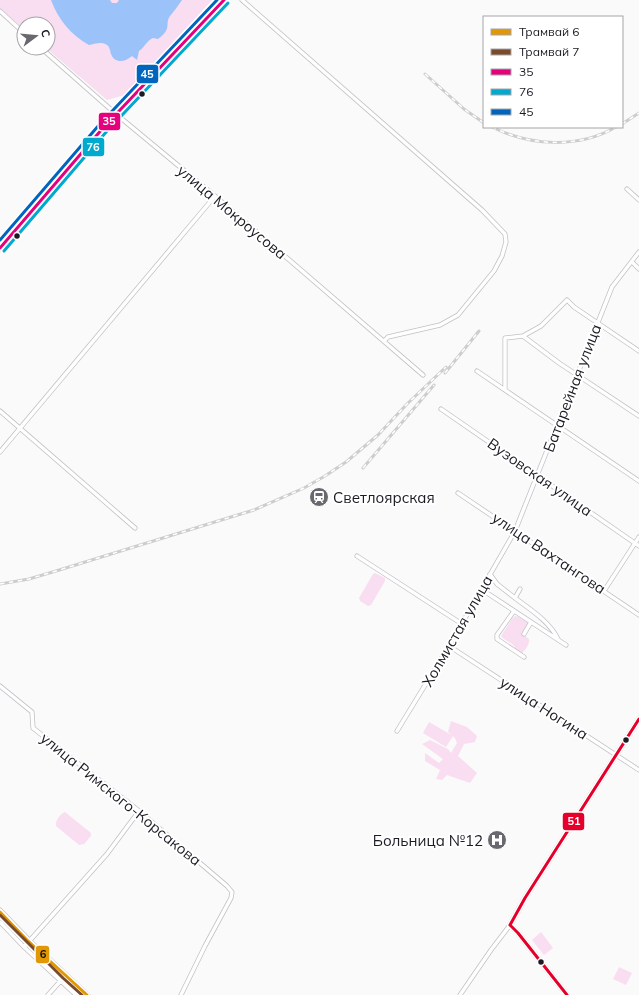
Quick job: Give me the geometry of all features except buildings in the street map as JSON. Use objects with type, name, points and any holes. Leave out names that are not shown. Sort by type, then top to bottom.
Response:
[{"type":"street","points":[[0,248],[116,114],[224,0]]},
{"type":"street","points":[[242,0],[482,210],[506,234],[506,242],[502,256],[494,271],[458,316],[440,325],[388,337],[384,341]]},
{"type":"street","points":[[0,11],[16,25]]},
{"type":"street","name":"улица Мокроусова","points":[[51,56],[116,114],[215,196],[423,375]]},
{"type":"street","points":[[627,189],[639,200]]},
{"type":"street","points":[[0,452],[215,196]]},
{"type":"street","name":"Батарейная улица","points":[[515,531],[612,287],[639,252]]},
{"type":"street","points":[[632,262],[639,268]]},
{"type":"street","points":[[505,390],[505,338],[523,336],[541,326],[567,300],[574,307],[639,351]]},
{"type":"street","points":[[523,336],[639,416]]},
{"type":"street","points":[[476,371],[639,481]]},
{"type":"street","name":"Вузовская улица","points":[[440,409],[639,546]]},
{"type":"street","points":[[0,411],[135,528]]},
{"type":"street","name":"улица Вахтангова","points":[[458,493],[639,615]]},
{"type":"street","name":"Холмистая улица","points":[[397,731],[462,624],[515,531]]},
{"type":"street","points":[[604,591],[639,537]]},
{"type":"street","points":[[357,556],[462,624]]},
{"type":"street","points":[[490,574],[497,584],[547,624],[554,631],[558,640]]},
{"type":"street","points":[[482,589],[566,645]]},
{"type":"street","points":[[516,598],[520,590]]},
{"type":"street","points":[[514,611],[497,635],[497,639],[524,657]]},
{"type":"street","points":[[524,634],[531,622]]},
{"type":"street","name":"улица Ногина","points":[[449,646],[639,770]]},
{"type":"street","name":"улица Римского-Корсакова","points":[[0,686],[32,712],[33,728],[139,811],[227,886],[232,892],[181,995]]},
{"type":"street","points":[[460,995],[510,925],[525,898],[639,719]]},
{"type":"street","points":[[24,947],[107,854],[139,811]]},
{"type":"street","points":[[0,910],[30,941],[88,995]]},
{"type":"street","points":[[0,922],[24,947],[76,995]]},
{"type":"street","points":[[510,925],[518,932],[567,995]]},
{"type":"street","points":[[48,995],[66,975]]},
{"type":"shaded area","points":[[0,0],[212,0],[125,95],[107,100],[55,56],[56,16],[16,16],[16,22],[0,8]]},
{"type":"shaded area","points":[[375,573],[385,578],[385,581],[371,605],[368,606],[360,601],[359,598]]},
{"type":"shaded area","points":[[515,616],[528,623],[524,635],[529,639],[529,643],[521,654],[513,645],[501,636]]},
{"type":"shaded area","points":[[451,721],[467,727],[477,736],[475,742],[464,744],[458,756],[477,773],[470,783],[447,775],[442,780],[436,779],[440,770],[425,761],[425,753],[439,763],[443,759],[422,744],[430,740],[448,749],[451,753],[457,743],[455,738],[448,732]]},
{"type":"shaded area","points":[[429,722],[453,736],[446,747],[423,733]]},
{"type":"shaded area","points":[[65,812],[91,833],[91,836],[84,844],[79,845],[56,826],[58,818]]},
{"type":"shaded area","points":[[541,932],[553,948],[544,955],[532,940]]},
{"type":"shaded area","points":[[619,967],[632,973],[626,985],[613,979]]},
{"type":"water","points":[[51,0],[110,0],[112,3],[117,3],[119,0],[182,0],[168,19],[167,29],[163,35],[158,39],[153,38],[149,41],[139,51],[137,60],[132,56],[126,60],[118,61],[113,57],[107,45],[98,43],[89,45],[76,36],[61,20]]},
{"type":"railway","points":[[425,74],[464,109],[483,122]]},
{"type":"railway","points":[[623,123],[639,113]]},
{"type":"railway","points":[[494,128],[522,138],[554,142],[570,142],[586,139],[614,128]]},
{"type":"railway","points":[[445,373],[479,331]]},
{"type":"railway","points":[[0,584],[29,579],[254,510],[304,488],[346,462],[378,435],[408,403],[446,367]]},
{"type":"railway","points":[[363,468],[434,385]]},
{"type":"tram line","name":"6","points":[[0,912],[27,940],[87,995]]},
{"type":"tram line","name":"7","points":[[0,915],[82,995]]},
{"type":"transit line","name":"45","points":[[0,240],[99,125],[217,0]]},
{"type":"transit line","name":"35","points":[[0,248],[103,128],[224,0]]},
{"type":"transit line","name":"76","points":[[4,251],[107,131],[228,3]]},
{"type":"transit line","name":"51","points":[[510,925],[525,898],[639,719]]},
{"type":"transit line","name":"51","points":[[510,925],[567,995]]},
{"type":"place","name":"Светлоярская","points":[[319,497]]},
{"type":"place","name":"Больница №12","points":[[497,840]]}]
